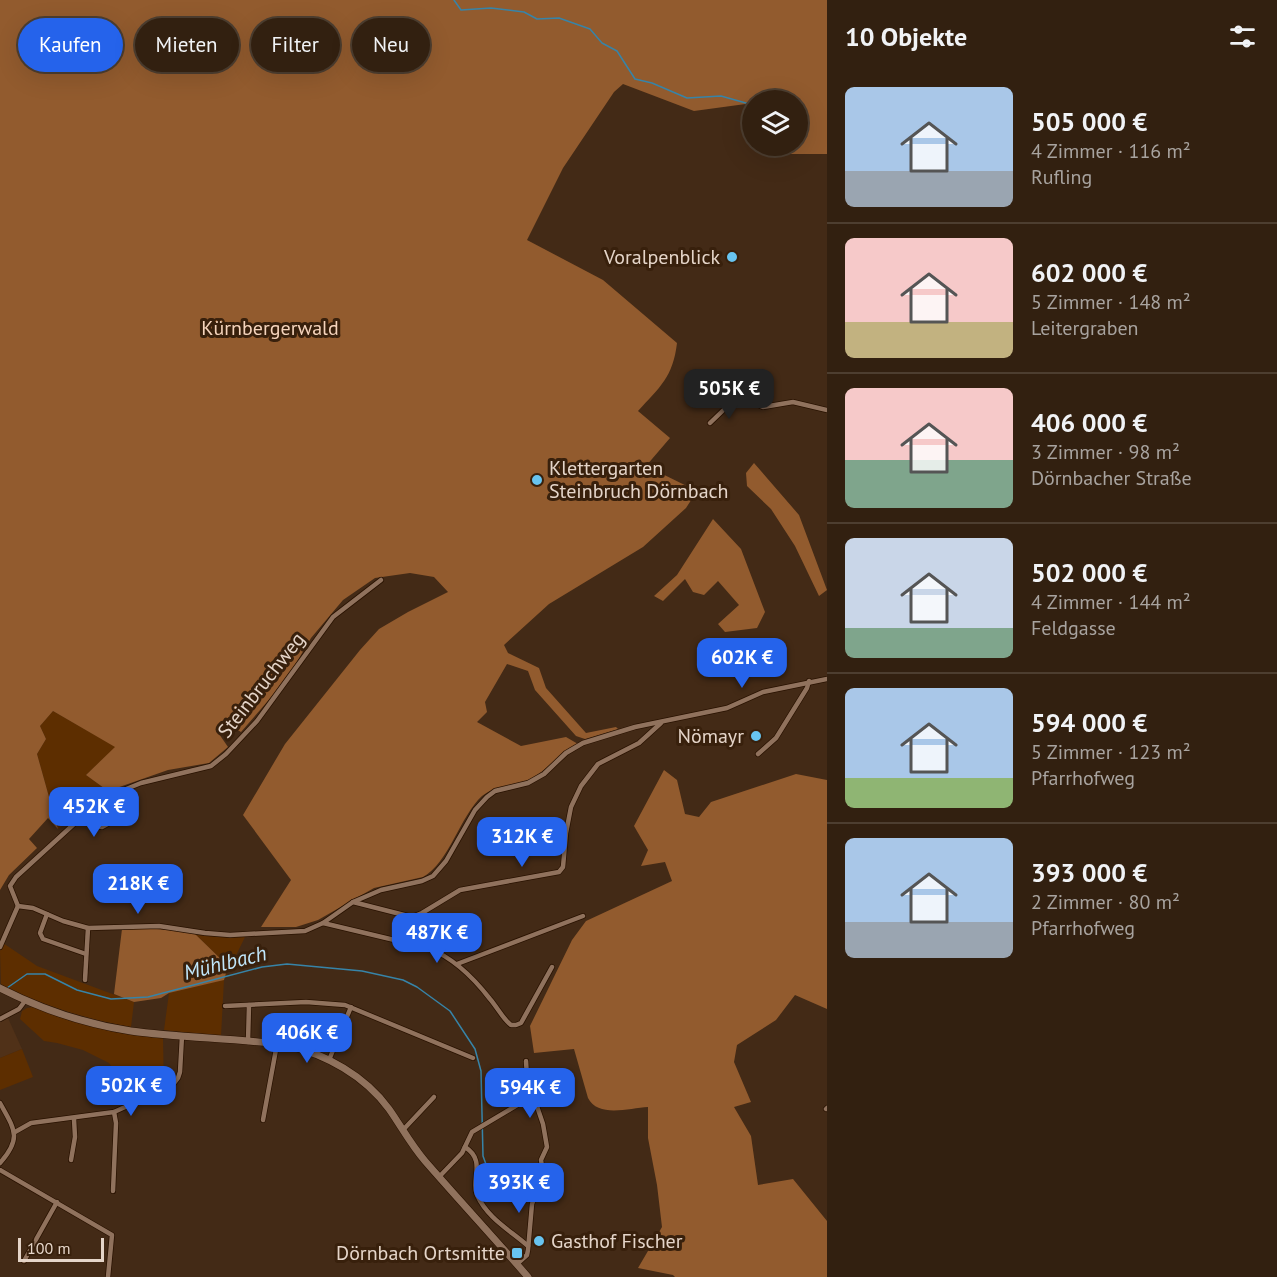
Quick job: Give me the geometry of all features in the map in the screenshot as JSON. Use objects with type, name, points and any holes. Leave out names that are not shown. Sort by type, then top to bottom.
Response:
[{"type":"street","points":[[710,423],[738,396],[763,407],[793,402],[827,410]]},
{"type":"street","name":"Steinbruchweg","points":[[18,906],[10,886],[15,877],[86,813],[109,796],[125,789],[211,766],[226,754],[257,721],[333,617],[381,580]]},
{"type":"street","points":[[0,947],[18,906],[27,906],[75,926],[88,928],[159,926],[205,933],[239,935],[295,933],[313,928],[353,902],[381,890],[423,881],[433,876],[446,861],[475,810],[492,793],[528,783],[544,774],[566,753],[590,740],[635,727],[727,708],[763,692],[827,679]]},
{"type":"street","points":[[758,754],[776,738],[809,681]]},
{"type":"street","points":[[353,902],[412,917],[460,890],[559,872],[564,862],[571,807],[581,786],[598,764],[639,743],[661,723]]},
{"type":"street","points":[[86,813],[96,826],[102,827],[113,821]]},
{"type":"street","points":[[47,914],[40,933],[43,939],[86,954]]},
{"type":"street","points":[[457,964],[583,916]]},
{"type":"street","points":[[323,922],[442,953],[479,985],[507,1022],[516,1025],[521,1023],[552,967]]},
{"type":"street","points":[[85,980],[88,928]]},
{"type":"street","points":[[0,988],[25,1001],[64,1016],[99,1025],[130,1031],[277,1044],[308,1051],[329,1060],[356,1077],[377,1095],[420,1156],[528,1277]]},
{"type":"street","points":[[0,1019],[19,1009],[25,1001]]},
{"type":"street","points":[[225,1006],[333,1003],[351,1007],[473,1058]]},
{"type":"street","points":[[248,1041],[249,1005]]},
{"type":"street","points":[[329,1060],[351,1007]]},
{"type":"street","points":[[15,1132],[31,1123],[114,1112],[165,1089],[176,1082],[180,1072],[182,1036]]},
{"type":"street","points":[[263,1120],[277,1044]]},
{"type":"street","points":[[517,1264],[527,1255],[532,1204],[542,1179],[541,1160],[547,1148],[543,1124],[527,1077],[526,1061]]},
{"type":"street","points":[[439,1177],[465,1148],[469,1137],[478,1128],[534,1095]]},
{"type":"street","points":[[403,1130],[434,1097]]},
{"type":"street","points":[[0,1103],[15,1132],[13,1146],[0,1163]]},
{"type":"street","points":[[113,1191],[116,1123],[114,1112]]},
{"type":"street","points":[[71,1160],[75,1137],[74,1119]]},
{"type":"street","points":[[465,1148],[469,1149],[477,1162],[476,1192],[480,1201],[498,1223],[528,1246]]},
{"type":"street","points":[[0,1170],[112,1234],[108,1277]]},
{"type":"street","points":[[24,1262],[57,1202]]},
{"type":"shaded area","points":[[53,711],[116,747],[86,775],[108,791],[58,829],[37,754],[46,739],[40,726]]},
{"type":"shaded area","points":[[193,932],[245,937],[224,980],[221,1036],[164,1030],[169,993],[223,980],[228,966]]},
{"type":"shaded area","points":[[3,943],[37,966],[134,1002],[131,1027],[64,1010],[1,985],[0,951]]},
{"type":"shaded area","points":[[33,1007],[59,1017],[163,1038],[164,1088],[151,1094],[150,1085],[155,1080],[144,1071],[121,1081],[109,1063],[83,1050],[44,1041],[20,1019],[22,1011]]},
{"type":"shaded area","points":[[8,1018],[22,1049],[0,1058],[0,1022]]},
{"type":"shaded area","points":[[22,1049],[33,1077],[0,1090],[0,1058]]},
{"type":"shaded area","points":[[502,1163],[509,1185],[517,1188],[530,1180],[537,1187],[535,1194],[530,1198],[524,1197],[523,1203],[510,1198],[501,1190],[493,1180],[488,1167]]},
{"type":"green space","name":"Kürnbergerwald","points":[[0,0],[827,0],[827,154],[808,154],[808,90],[742,90],[742,104],[694,111],[623,84],[614,92],[563,168],[527,240],[603,280],[677,343],[669,373],[638,411],[670,438],[646,466],[697,491],[686,508],[643,547],[549,604],[504,645],[508,653],[539,668],[546,688],[586,733],[616,727],[618,729],[585,739],[576,736],[535,690],[528,671],[507,664],[485,702],[487,712],[477,722],[521,746],[566,737],[578,744],[525,782],[498,788],[482,796],[467,815],[440,861],[423,877],[374,888],[318,920],[296,927],[261,927],[291,880],[243,815],[285,744],[379,629],[448,592],[434,577],[410,573],[375,578],[343,600],[311,638],[286,680],[241,732],[226,723],[217,731],[228,747],[209,763],[168,770],[108,791],[86,775],[115,747],[53,711],[40,726],[46,739],[37,754],[58,829],[48,818],[29,839],[37,848],[9,875],[0,890]]},
{"type":"green space","points":[[754,463],[799,515],[827,590],[819,596],[795,546],[771,509],[747,486],[746,473]]},
{"type":"green space","points":[[713,519],[741,549],[765,612],[757,628],[725,632],[718,624],[739,605],[718,581],[704,595],[693,592],[685,579],[663,601],[654,596],[677,575]]},
{"type":"green space","points":[[664,770],[677,780],[685,814],[699,817],[711,802],[796,774],[827,780],[827,1009],[795,995],[776,1020],[737,1045],[734,1062],[751,1102],[734,1107],[751,1136],[758,1185],[793,1179],[827,1221],[827,1277],[675,1277],[638,1268],[662,1227],[648,1138],[648,1107],[615,1110],[599,1108],[588,1098],[574,1049],[534,1053],[530,1026],[572,940],[586,921],[672,881],[665,862],[641,866],[648,850],[634,826]]},
{"type":"green space","points":[[122,929],[193,932],[228,966],[224,980],[169,993],[161,998],[134,1002],[114,994]]},
{"type":"waterway","points":[[454,0],[461,10],[491,8],[524,12],[537,19],[559,18],[590,29],[602,43],[617,51],[635,79],[652,83],[687,98],[721,96],[742,102]]},
{"type":"waterway","name":"Mühlbach","points":[[7,988],[27,974],[45,974],[77,990],[111,999],[148,997],[262,967],[287,964],[362,971],[403,980],[417,987],[450,1011],[475,1049],[481,1071],[483,1156],[492,1181]]},
{"type":"place","name":"Voralpenblick","points":[[732,257]]},
{"type":"place","name":"Klettergarten Steinbruch Dörnbach","points":[[537,480]]},
{"type":"place","name":"Nömayr","points":[[756,736]]},
{"type":"place","name":"Gasthof Fischer","points":[[539,1241]]},
{"type":"place","name":"Dörnbach Ortsmitte","points":[[517,1253]]}]
